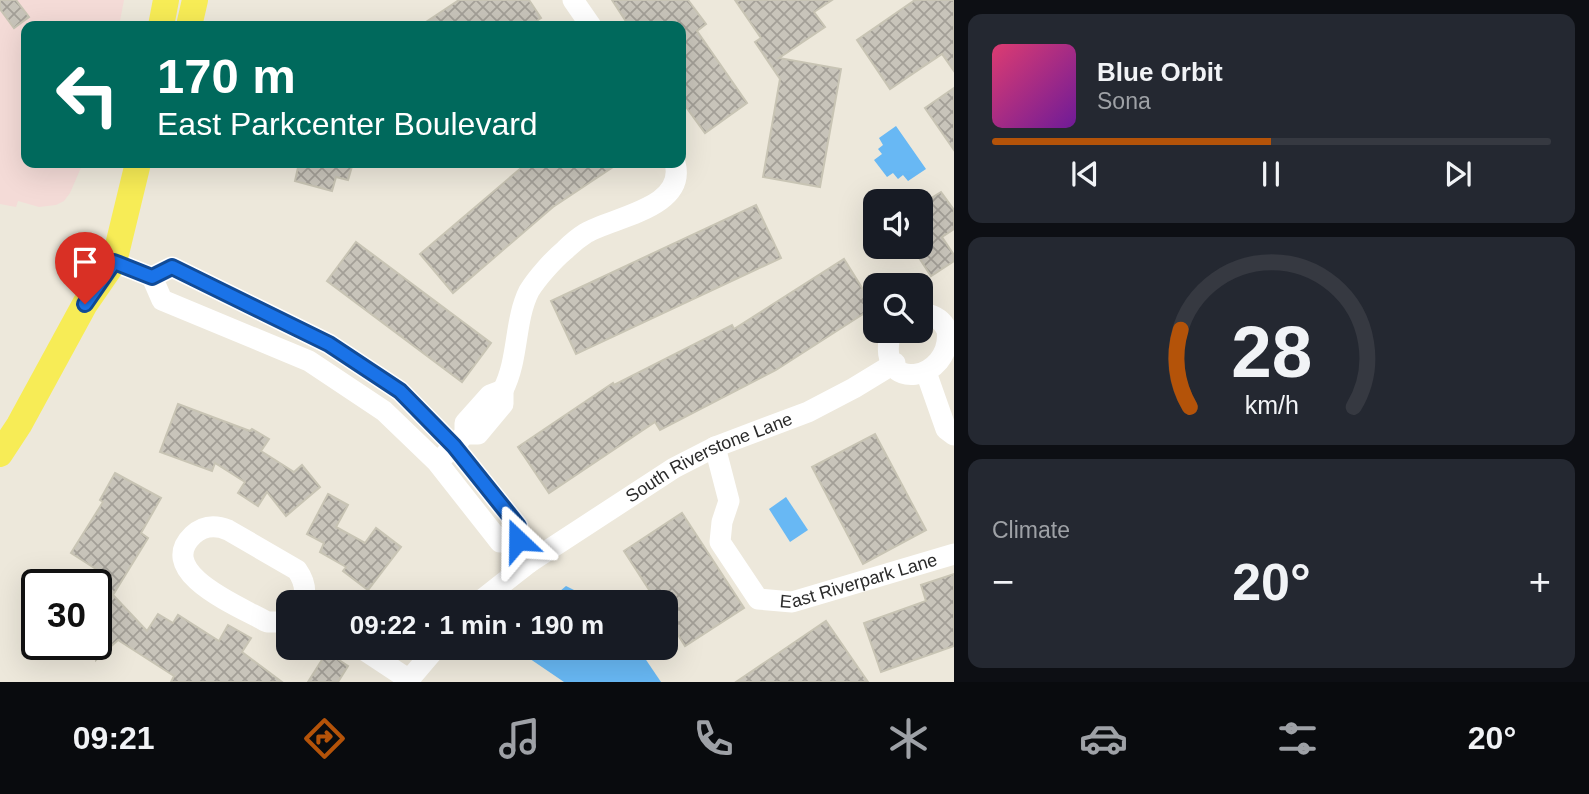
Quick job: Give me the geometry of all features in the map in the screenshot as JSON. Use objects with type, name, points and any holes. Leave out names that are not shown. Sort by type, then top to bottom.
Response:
[{"type":"main road","points":[[162,21],[166,0]]},
{"type":"main road","points":[[190,21],[195,0]]},
{"type":"main road","points":[[0,454],[19,425],[85,304],[114,262],[137,168]]},
{"type":"street","points":[[573,0],[588,21]]},
{"type":"street","points":[[437,463],[459,440],[478,433],[503,404],[503,390],[510,377],[530,290],[561,253],[586,233],[644,210],[658,201],[673,186],[676,168]]},
{"type":"street","points":[[114,262],[152,277],[162,300],[309,361],[384,411],[437,463],[500,542],[518,540]]},
{"type":"street","points":[[152,277],[172,267],[329,344],[400,391],[459,440],[518,526],[518,540],[530,562]]},
{"type":"street","points":[[890,343],[889,351],[895,363],[908,373],[927,375],[937,371],[950,354],[952,344],[950,326],[933,316]]},
{"type":"street","name":"South Riverstone Lane","points":[[494,590],[530,562],[674,468],[715,447],[808,412],[895,363]]},
{"type":"street","points":[[927,375],[946,429],[954,435]]},
{"type":"street","name":"East Riverpark Lane","points":[[715,447],[729,501],[722,522],[720,542],[758,599],[792,602],[954,554]]},
{"type":"street","points":[[276,622],[267,622],[197,583],[185,566],[186,546],[191,537],[208,526],[229,530],[296,570],[305,590]]},
{"type":"street","points":[[379,660],[408,680],[426,660]]},
{"type":"shaded area","points":[[0,0],[124,0],[120,21],[21,21],[21,168],[81,168],[70,193],[64,201],[56,205],[39,207],[18,201],[16,207],[0,204]]},
{"type":"water","points":[[896,126],[926,169],[908,181],[903,175],[898,179],[893,173],[887,177],[874,160],[882,154],[878,149],[883,145],[879,138]]},
{"type":"water","points":[[786,497],[808,530],[790,542],[769,509]]},
{"type":"water","points":[[532,660],[646,660],[661,682],[564,682]]},
{"type":"building","points":[[0,0],[16,0],[29,17],[14,28],[0,9]]},
{"type":"building","points":[[459,0],[529,0],[541,18],[536,21],[428,21]]},
{"type":"building","points":[[612,0],[688,0],[706,24],[697,31],[747,103],[705,133],[686,107],[686,21],[626,21]]},
{"type":"building","points":[[735,0],[832,0],[814,12],[825,27],[779,58],[841,69],[820,187],[763,177],[780,79],[755,42],[761,38]]},
{"type":"building","points":[[915,0],[954,0],[954,71],[942,54],[890,89],[857,40]]},
{"type":"building","points":[[954,88],[954,150],[925,108]]},
{"type":"building","points":[[298,168],[352,168],[348,180],[336,177],[332,191],[295,181]]},
{"type":"building","points":[[521,168],[612,168],[553,207],[453,293],[420,254]]},
{"type":"building","points":[[941,192],[954,210],[954,229],[942,237],[954,255],[954,261],[933,275],[920,259],[933,259],[933,197]]},
{"type":"building","points":[[756,205],[781,258],[576,354],[551,301]]},
{"type":"building","points":[[356,242],[491,343],[462,382],[327,281]]},
{"type":"building","points":[[844,259],[863,289],[863,314],[776,370],[660,430],[655,422],[549,493],[518,447],[613,383],[614,385],[732,325],[734,329]]},
{"type":"building","points":[[178,404],[250,431],[252,429],[269,439],[261,451],[294,472],[302,465],[320,487],[286,516],[267,492],[258,506],[238,493],[245,482],[215,463],[212,471],[160,452]]},
{"type":"building","points":[[875,434],[926,530],[863,564],[812,467]]},
{"type":"building","points":[[115,473],[161,498],[141,533],[148,538],[113,595],[147,631],[158,614],[173,623],[178,615],[219,641],[228,625],[251,638],[242,652],[282,682],[171,682],[174,676],[118,640],[112,645],[112,569],[96,569],[71,553],[103,502],[100,500]]},
{"type":"building","points":[[328,494],[348,505],[336,527],[365,543],[376,528],[401,547],[368,590],[343,571],[346,567],[320,552],[324,543],[307,534]]},
{"type":"building","points":[[682,513],[744,608],[685,646],[678,635],[678,590],[649,590],[624,551]]},
{"type":"building","points":[[954,574],[954,646],[881,672],[864,623],[926,601],[921,585]]},
{"type":"building","points":[[826,621],[868,682],[736,682]]},
{"type":"building","points":[[322,660],[339,660],[348,666],[338,682],[308,682]]},
{"type":"route","points":[[85,304],[114,262],[152,277],[172,267],[329,344],[400,391],[454,446],[518,526],[518,540]]}]
